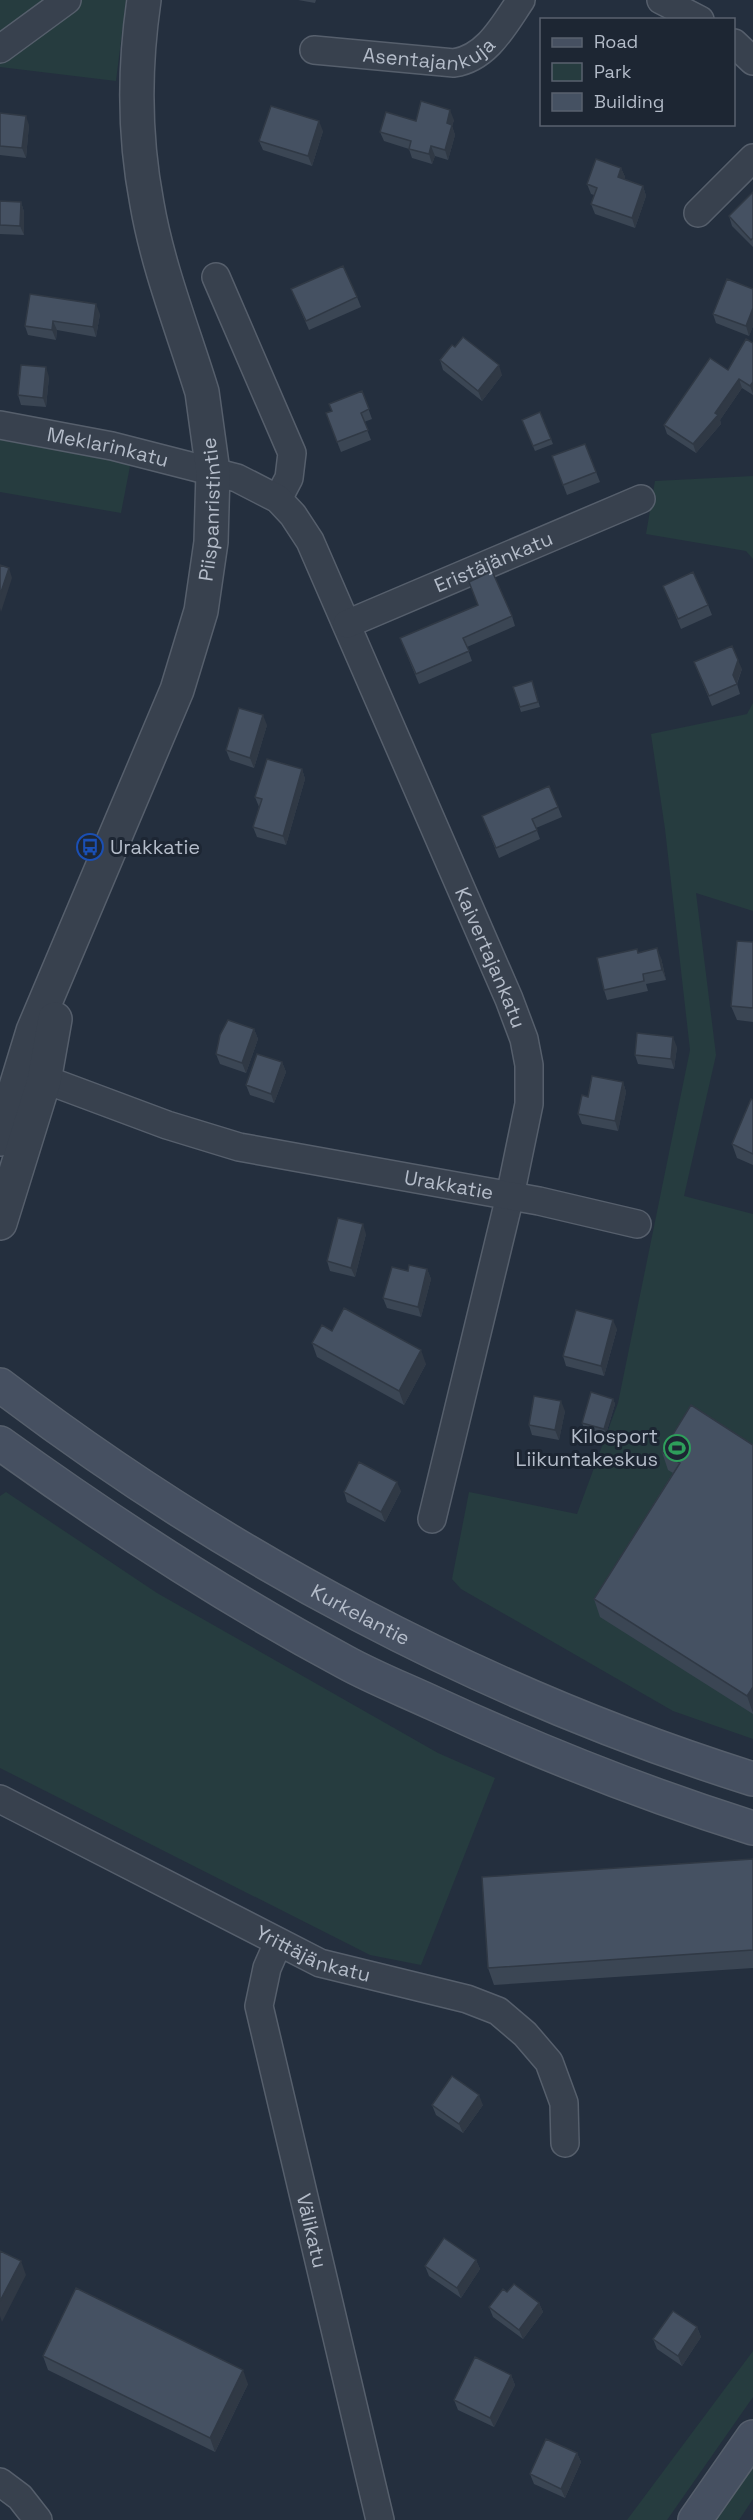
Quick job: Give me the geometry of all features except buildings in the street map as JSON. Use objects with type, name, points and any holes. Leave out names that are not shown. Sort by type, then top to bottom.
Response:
[{"type":"main road","name":"Kurkelantie","points":[[0,1385],[147,1490],[251,1554],[366,1619],[495,1680],[705,1764],[753,1779]]},
{"type":"main road","points":[[0,1443],[122,1530],[217,1589],[346,1663],[484,1727],[586,1770],[753,1828]]},
{"type":"main road","points":[[695,2520],[753,2437]]},
{"type":"street","points":[[0,49],[67,0]]},
{"type":"street","name":"Piispanristintie","points":[[0,1139],[54,1033],[61,966],[177,690],[201,610],[208,575],[213,472],[202,392],[157,245],[141,171],[136,97],[137,57],[144,0]]},
{"type":"street","name":"Asentajankuja","points":[[314,50],[454,63],[464,61],[484,49],[521,0]]},
{"type":"street","points":[[661,0],[696,18]]},
{"type":"street","points":[[735,44],[753,61]]},
{"type":"street","points":[[698,213],[753,158]]},
{"type":"street","points":[[216,277],[292,453],[289,478],[278,499]]},
{"type":"street","name":"Meklarinkatu","points":[[0,425],[100,444],[213,472]]},
{"type":"street","name":"Kaivertajankatu","points":[[213,472],[237,478],[278,499],[293,515],[310,541],[524,1039],[530,1087],[510,1196],[432,1519]]},
{"type":"street","name":"Eristäjänkatu","points":[[347,624],[641,499]]},
{"type":"street","name":"Piispanristintie","points":[[0,1223],[32,1076]]},
{"type":"street","name":"Urakkatie","points":[[32,1076],[167,1125],[240,1147],[510,1196],[637,1224]]},
{"type":"street","name":"Yrittäjänkatu","points":[[0,1799],[320,1963],[467,1999],[498,2011],[525,2034],[549,2062],[564,2103],[565,2143]]},
{"type":"street","name":"Välikatu","points":[[278,1943],[267,1968],[259,2006],[380,2520]]},
{"type":"street","points":[[0,2482],[20,2497],[38,2520]]},
{"type":"green space","points":[[0,0],[126,0],[116,81],[0,67]]},
{"type":"green space","points":[[0,433],[131,461],[121,513],[0,492]]},
{"type":"green space","points":[[753,476],[753,559],[746,551],[646,534],[655,481]]},
{"type":"green space","name":"Kilosport Liikuntakeskus","points":[[753,703],[753,911],[696,893],[716,1055],[684,1196],[753,1214],[753,1739],[673,1711],[461,1589],[452,1579],[469,1492],[577,1514],[618,1403],[690,1050],[665,829],[651,734],[747,714]]},
{"type":"green space","points":[[6,1492],[157,1593],[438,1753],[495,1778],[421,1965],[370,1955],[0,1768],[0,1496]]},
{"type":"green space","points":[[753,2351],[753,2397],[667,2520],[627,2520]]},
{"type":"green space","points":[[753,2464],[753,2499],[739,2520],[714,2520]]},
{"type":"place","name":"Urakkatie","points":[[90,847]]},
{"type":"place","name":"Kilosport Liikuntakeskus","points":[[677,1448]]}]
